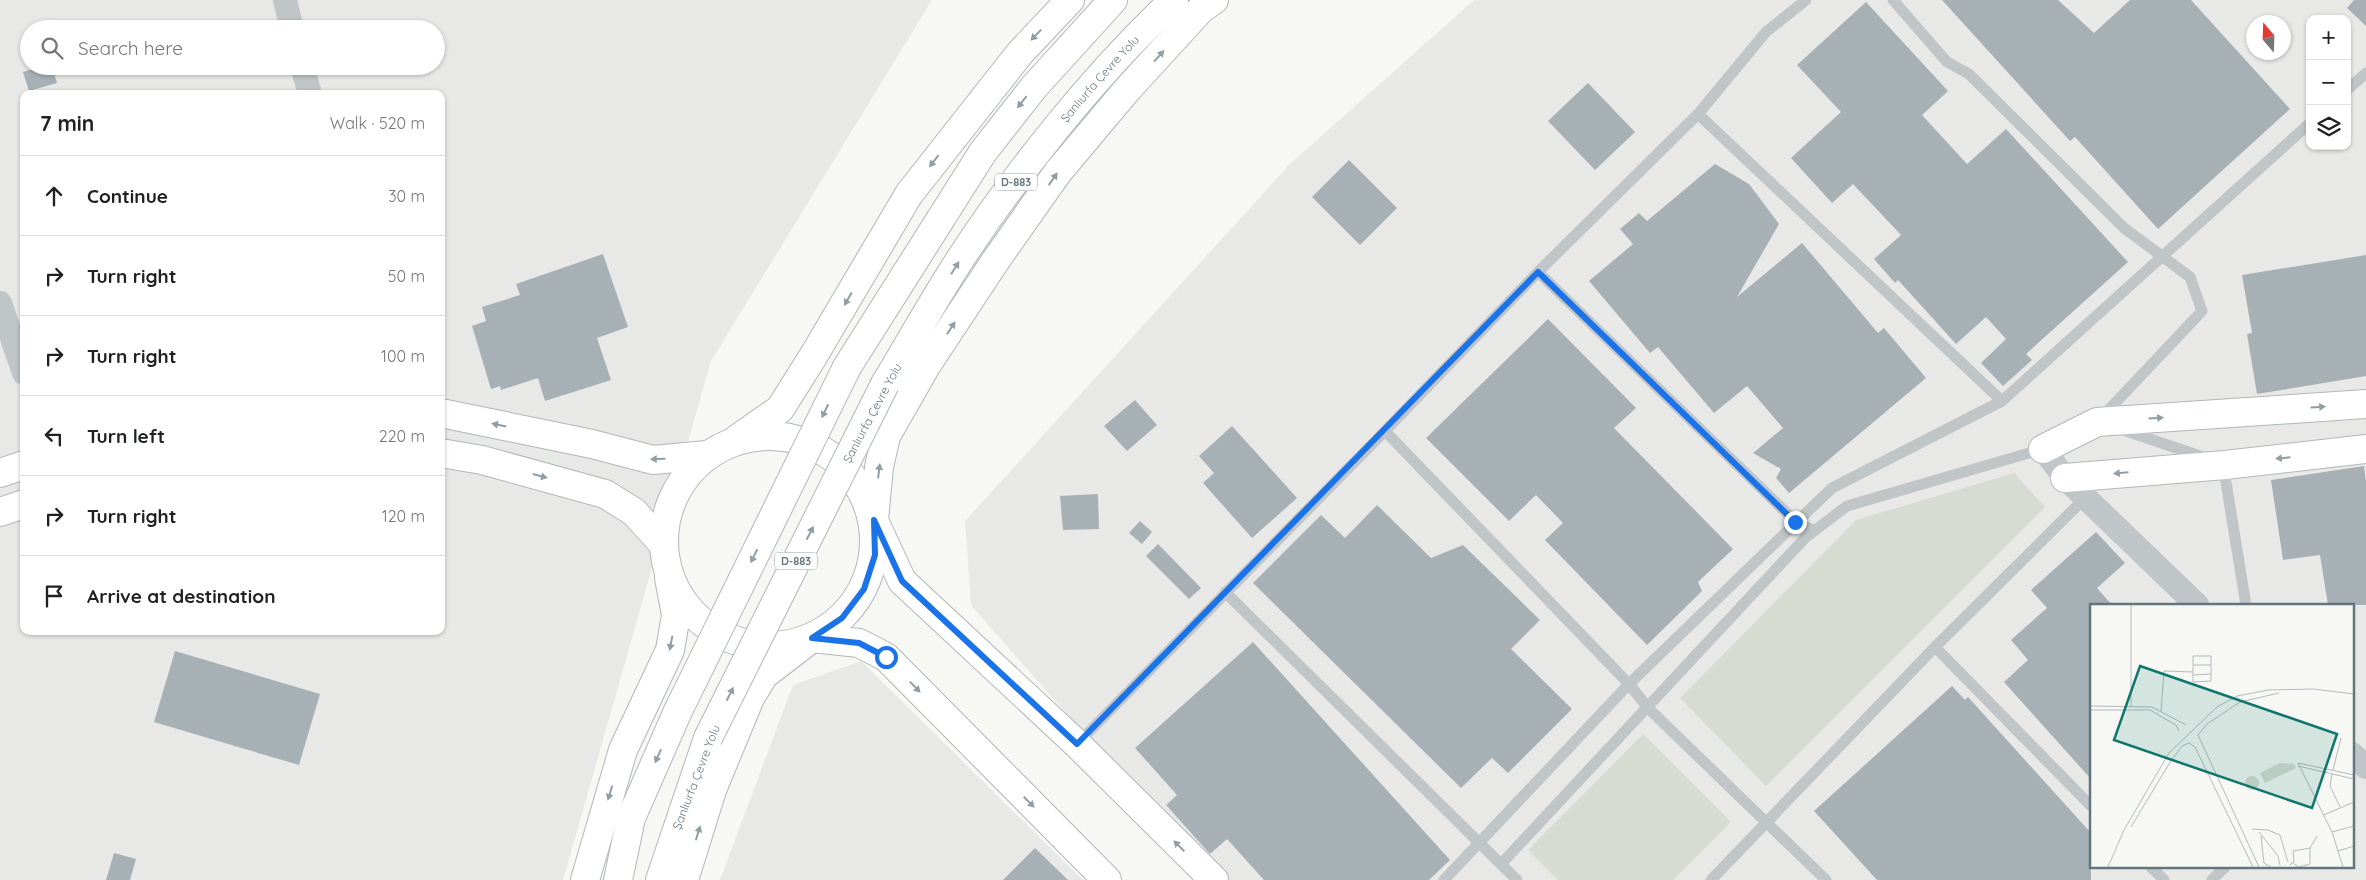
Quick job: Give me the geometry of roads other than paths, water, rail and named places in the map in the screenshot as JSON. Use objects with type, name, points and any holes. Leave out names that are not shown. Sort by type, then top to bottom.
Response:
[{"type":"main road","points":[[584,880],[623,750],[670,650],[676,615],[663,544],[667,510],[682,479],[706,455],[737,440],[780,409],[814,356],[909,194],[1020,52],[1070,0]]},
{"type":"main road","name":"D-883","points":[[618,880],[631,818],[678,711],[847,367],[983,152],[1034,87],[1113,0]]},
{"type":"main road","name":"Şanlıurfa Çevre Yolu","points":[[660,880],[708,738],[885,384],[957,264],[1038,151],[1095,82],[1174,0]]},
{"type":"main road","points":[[684,880],[712,790],[750,698],[764,675],[776,663],[842,618],[864,589],[875,555],[874,520],[879,467],[886,436],[926,366],[969,300],[1058,172],[1126,92],[1201,9],[1214,0]]},
{"type":"main road","points":[[2043,449],[2098,422],[2366,404]]},
{"type":"main road","points":[[445,414],[592,444],[653,460],[706,455]]},
{"type":"main road","points":[[737,440],[771,434],[806,441],[837,459],[861,486],[874,520],[902,581],[1077,744],[1214,880]]},
{"type":"main road","points":[[2065,478],[2224,465],[2366,449]]},
{"type":"main road","points":[[445,454],[482,460],[605,494],[634,512],[663,544]]},
{"type":"main road","points":[[0,473],[20,466]]},
{"type":"main road","points":[[0,512],[20,505]]},
{"type":"main road","points":[[669,578],[686,607],[711,630],[743,644],[777,647],[812,638],[859,643],[886,657],[1107,880]]},
{"type":"street","points":[[284,0],[290,20]]},
{"type":"street","points":[[305,75],[309,90]]},
{"type":"street","points":[[0,303],[20,361]]},
{"type":"street","points":[[2043,449],[2065,478],[2196,604]]},
{"type":"street","points":[[2354,756],[2366,767]]},
{"type":"lane","points":[[1077,744],[1385,431],[1538,272],[1698,114],[1766,32],[1806,0]]},
{"type":"lane","points":[[1893,0],[1947,62],[1970,74],[2124,228],[2190,277],[2202,311],[2098,422],[2224,465],[2246,604]]},
{"type":"lane","points":[[2351,86],[2366,73]]},
{"type":"lane","points":[[1698,114],[2002,401]]},
{"type":"lane","points":[[1444,880],[1629,684],[1832,488],[2002,401],[2161,255],[2306,127]]},
{"type":"lane","points":[[1538,272],[1795,522],[1814,531]]},
{"type":"lane","points":[[1385,431],[1629,684],[1648,708],[1826,880]]},
{"type":"lane","points":[[1501,864],[1804,538],[1848,506],[2043,449]]},
{"type":"lane","points":[[1711,880],[1935,647],[2085,498]]},
{"type":"lane","points":[[1225,592],[1517,880]]},
{"type":"lane","points":[[1935,647],[2090,805]]},
{"type":"lane","points":[[2152,868],[2164,880]]},
{"type":"lane","points":[[2212,880],[2224,868]]}]
